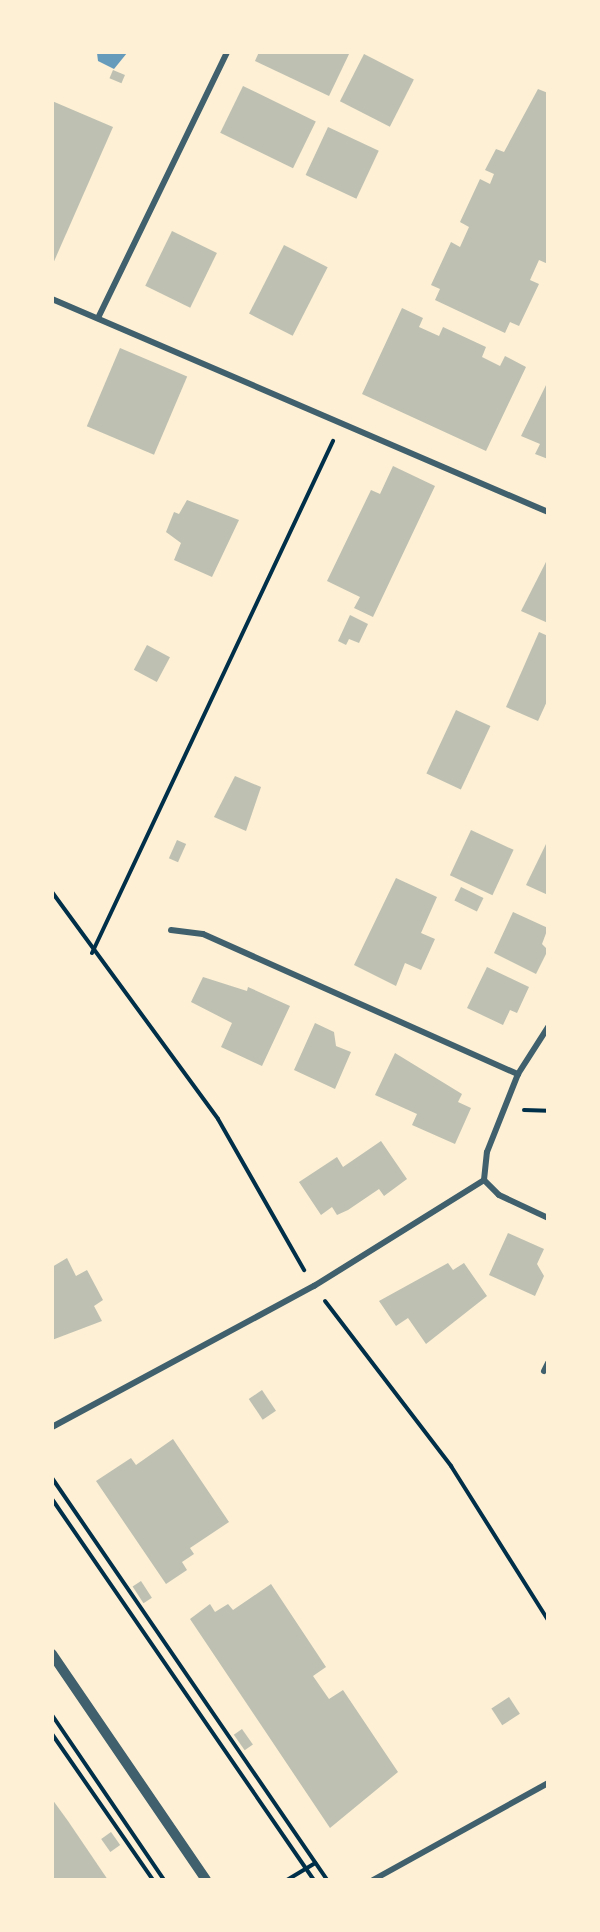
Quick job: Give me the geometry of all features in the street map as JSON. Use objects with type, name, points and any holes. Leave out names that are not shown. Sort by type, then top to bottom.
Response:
[{"type":"street","points":[[98,318],[227,52]]},
{"type":"street","points":[[52,299],[548,512]]},
{"type":"street","points":[[171,930],[203,934],[518,1074]]},
{"type":"street","points":[[548,1026],[518,1074],[487,1152],[484,1180],[499,1196],[548,1218]]},
{"type":"street","points":[[52,1427],[314,1286],[484,1180]]},
{"type":"street","points":[[544,1371],[548,1363]]},
{"type":"street","points":[[52,1654],[206,1880]]},
{"type":"street","points":[[374,1880],[548,1783]]},
{"type":"path","points":[[52,892],[92,953],[160,818],[273,558],[342,423]]},
{"type":"path","points":[[52,1478],[327,1880]]},
{"type":"path","points":[[52,1499],[314,1880]]},
{"type":"path","points":[[52,1715],[164,1880]]},
{"type":"path","points":[[52,1734],[153,1880]]},
{"type":"path","points":[[287,1880],[315,1863]]},
{"type":"water","points":[[97,53],[127,53],[114,69],[98,61]]},
{"type":"building","points":[[259,52],[350,52],[329,96],[255,61]]},
{"type":"building","points":[[364,54],[414,79],[390,127],[340,101]]},
{"type":"building","points":[[113,70],[125,75],[121,83],[109,78]]},
{"type":"building","points":[[243,86],[316,122],[293,168],[220,133]]},
{"type":"building","points":[[538,89],[548,93],[548,264],[539,260],[530,280],[539,284],[519,326],[510,322],[505,333],[435,300],[440,289],[431,285],[451,242],[460,247],[469,227],[460,222],[480,179],[490,184],[494,174],[485,170],[496,149],[504,152]]},
{"type":"building","points":[[52,101],[113,127],[52,266]]},
{"type":"building","points":[[328,127],[379,151],[356,199],[306,175]]},
{"type":"building","points":[[172,231],[217,253],[190,308],[145,286]]},
{"type":"building","points":[[284,245],[328,267],[293,336],[249,314]]},
{"type":"building","points":[[402,308],[423,318],[419,327],[439,336],[443,327],[486,347],[482,357],[500,366],[505,356],[526,367],[486,451],[362,394]]},
{"type":"building","points":[[120,348],[187,377],[154,455],[87,426]]},
{"type":"building","points":[[548,381],[548,459],[535,454],[540,444],[521,436]]},
{"type":"building","points":[[393,466],[435,486],[373,617],[354,608],[360,597],[327,581],[371,490],[380,494]]},
{"type":"building","points":[[187,500],[239,520],[212,577],[174,560],[181,543],[166,532],[174,512],[179,514]]},
{"type":"building","points":[[548,558],[548,623],[521,611]]},
{"type":"building","points":[[350,615],[368,624],[359,643],[349,639],[346,645],[338,641]]},
{"type":"building","points":[[539,632],[548,636],[548,699],[538,721],[506,707]]},
{"type":"building","points":[[147,645],[170,657],[157,682],[134,670]]},
{"type":"building","points":[[456,710],[490,726],[461,790],[426,773]]},
{"type":"building","points":[[235,776],[261,787],[246,831],[214,817]]},
{"type":"building","points":[[471,830],[514,850],[492,895],[450,875]]},
{"type":"building","points":[[177,840],[186,844],[178,862],[169,858]]},
{"type":"building","points":[[546,844],[548,845],[548,895],[526,885]]},
{"type":"building","points":[[396,878],[437,897],[421,933],[435,939],[421,970],[405,963],[396,986],[354,965]]},
{"type":"building","points":[[461,887],[483,898],[477,911],[454,900]]},
{"type":"building","points":[[513,912],[548,928],[542,944],[548,950],[536,974],[494,953]]},
{"type":"building","points":[[487,967],[529,987],[517,1013],[510,1010],[503,1025],[467,1008]]},
{"type":"building","points":[[203,977],[247,991],[248,987],[290,1006],[262,1066],[221,1047],[232,1023],[191,1002]]},
{"type":"building","points":[[315,1023],[334,1032],[336,1046],[351,1052],[335,1089],[294,1070]]},
{"type":"building","points":[[395,1053],[462,1094],[458,1102],[471,1108],[455,1144],[412,1125],[417,1114],[375,1095]]},
{"type":"building","points":[[381,1141],[407,1179],[384,1196],[379,1189],[337,1215],[332,1207],[321,1215],[299,1182],[337,1157],[343,1167]]},
{"type":"building","points":[[508,1233],[544,1249],[537,1264],[544,1276],[535,1296],[489,1275]]},
{"type":"building","points":[[67,1258],[76,1276],[87,1270],[103,1300],[94,1306],[102,1321],[52,1340],[52,1267]]},
{"type":"building","points":[[448,1263],[453,1270],[464,1263],[487,1296],[426,1344],[408,1318],[396,1326],[379,1301]]},
{"type":"building","points":[[262,1390],[276,1411],[263,1420],[249,1399]]},
{"type":"building","points":[[173,1439],[229,1522],[190,1548],[194,1554],[182,1562],[187,1570],[166,1584],[96,1481],[131,1458],[136,1465]]},
{"type":"building","points":[[141,1581],[152,1598],[144,1603],[133,1586]]},
{"type":"building","points":[[271,1584],[326,1667],[313,1676],[329,1699],[343,1690],[398,1772],[330,1828],[190,1619],[210,1604],[215,1612],[228,1604],[233,1610]]},
{"type":"building","points":[[509,1697],[520,1714],[502,1725],[491,1708]]},
{"type":"building","points":[[242,1729],[253,1745],[245,1750],[234,1735]]},
{"type":"building","points":[[52,1799],[68,1821],[108,1880],[52,1880]]},
{"type":"building","points":[[111,1832],[120,1845],[110,1852],[101,1839]]}]
